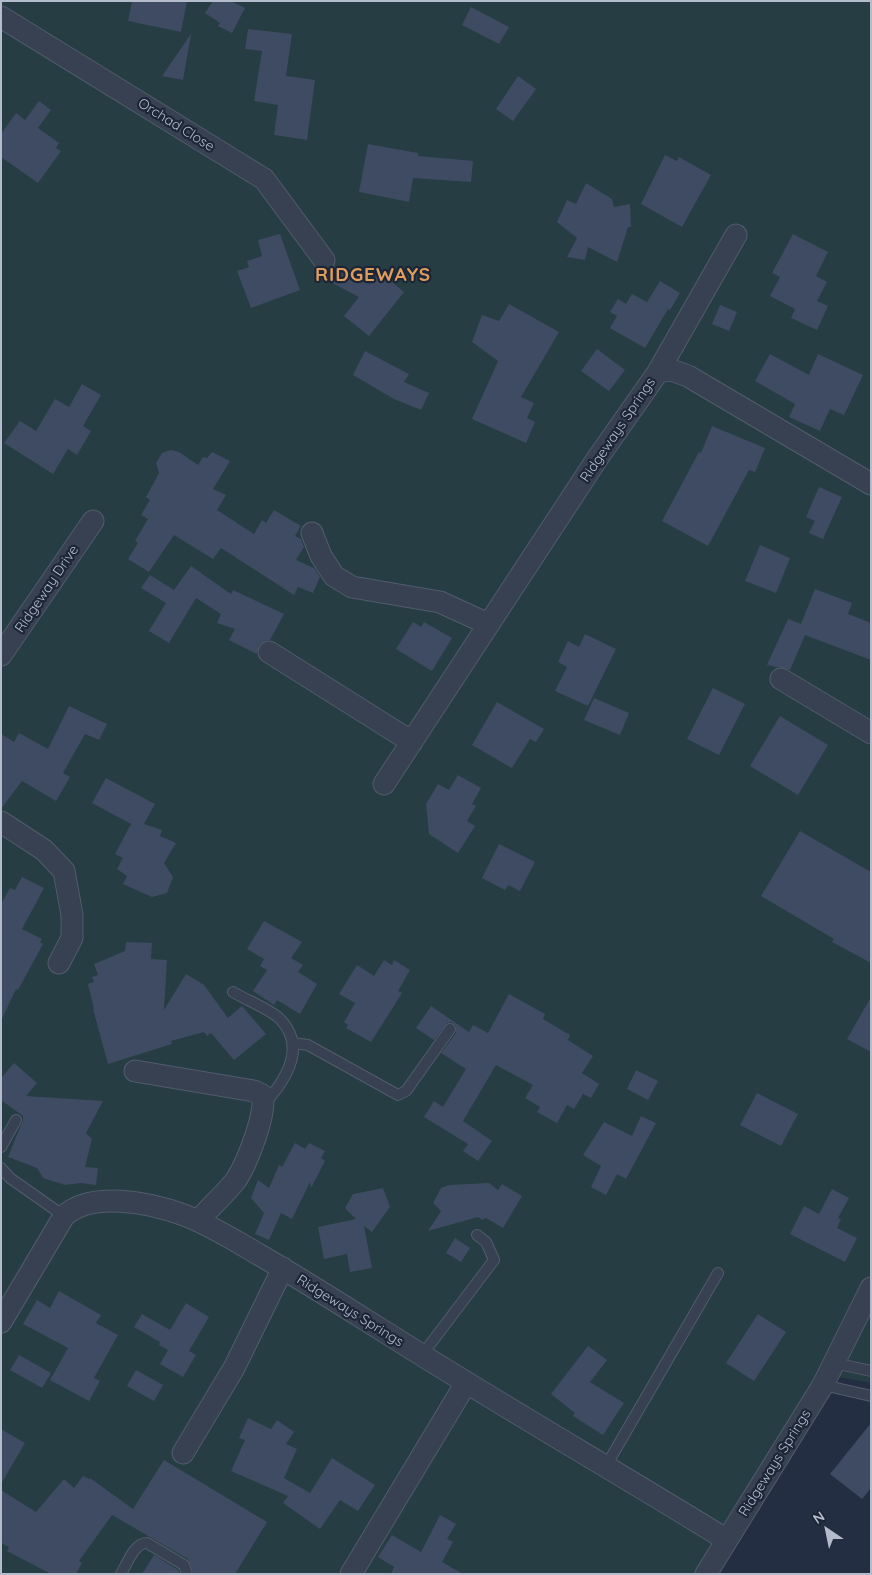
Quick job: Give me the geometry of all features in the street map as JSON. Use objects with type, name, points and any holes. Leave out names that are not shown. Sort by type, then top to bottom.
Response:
[{"type":"street","name":"Orchad Close","points":[[1,18],[264,180],[324,260]]},
{"type":"street","points":[[658,372],[736,236]]},
{"type":"street","name":"Ridgeways Springs","points":[[384,784],[463,667],[488,624],[658,372],[671,370],[688,376],[871,484]]},
{"type":"street","name":"Ridgeway Drive","points":[[1,655],[93,521]]},
{"type":"street","points":[[312,533],[320,556],[334,576],[352,587],[440,602],[488,624]]},
{"type":"street","points":[[269,652],[412,742]]},
{"type":"street","points":[[781,679],[871,733]]},
{"type":"street","points":[[1,822],[44,850],[64,871],[72,915],[72,938],[59,964]]},
{"type":"street","points":[[135,1071],[254,1091],[262,1095],[265,1103],[262,1117],[236,1179],[198,1220]]},
{"type":"street","name":"Ridgeways Springs","points":[[64,1216],[82,1205],[100,1201],[120,1201],[158,1208],[198,1220],[283,1268],[466,1383],[727,1540]]},
{"type":"street","points":[[1,1322],[64,1216]]},
{"type":"street","points":[[183,1453],[234,1368],[283,1268]]},
{"type":"street","name":"Ridgeways Springs","points":[[706,1574],[823,1385],[871,1288]]},
{"type":"street","points":[[351,1574],[466,1383]]},
{"type":"lane","points":[[233,992],[280,1018],[293,1043],[292,1064],[282,1085],[265,1103]]},
{"type":"lane","points":[[293,1043],[308,1045],[398,1095],[406,1091],[450,1028]]},
{"type":"lane","points":[[1,1147],[16,1120]]},
{"type":"lane","points":[[1,1168],[10,1178],[64,1216]]},
{"type":"lane","points":[[422,1355],[494,1260],[486,1242],[477,1235]]},
{"type":"lane","points":[[606,1466],[718,1273]]},
{"type":"lane","points":[[834,1363],[871,1371]]},
{"type":"lane","points":[[823,1385],[871,1396]]},
{"type":"lane","points":[[121,1574],[137,1547],[142,1543],[184,1564],[187,1574]]},
{"type":"green space","points":[[1,1],[871,1],[871,1383],[839,1377],[705,1574],[1,1574]]},
{"type":"building","points":[[132,1],[187,1],[181,32],[128,21]]},
{"type":"building","points":[[213,1],[231,1],[245,8],[232,33],[218,26],[220,23],[205,13]]},
{"type":"building","points":[[471,7],[509,27],[499,44],[462,25]]},
{"type":"building","points":[[248,29],[292,34],[286,76],[315,80],[307,140],[274,135],[278,105],[254,101],[262,51],[245,49]]},
{"type":"building","points":[[191,34],[183,80],[162,76]]},
{"type":"building","points":[[518,76],[536,89],[513,121],[496,109]]},
{"type":"building","points":[[39,101],[51,110],[38,128],[59,143],[56,148],[61,151],[38,183],[1,157],[1,134],[16,113],[25,120]]},
{"type":"building","points":[[368,144],[418,153],[418,156],[473,161],[471,182],[413,178],[409,202],[359,192]]},
{"type":"building","points":[[665,155],[677,161],[679,157],[711,175],[682,227],[641,204]]},
{"type":"building","points":[[586,183],[612,199],[614,207],[630,204],[631,227],[628,227],[617,262],[588,247],[585,260],[567,257],[577,238],[557,222],[567,200],[576,204]]},
{"type":"building","points":[[280,234],[300,290],[251,308],[237,271],[249,267],[247,261],[262,256],[258,240]]},
{"type":"building","points":[[793,234],[828,252],[816,276],[827,282],[817,301],[828,306],[817,330],[791,318],[795,309],[770,296],[780,277],[772,273]]},
{"type":"building","points":[[335,266],[370,284],[380,272],[404,292],[369,336],[344,316],[359,297],[317,275],[319,271],[326,272]]},
{"type":"building","points":[[660,281],[680,293],[670,310],[668,309],[645,348],[610,328],[617,316],[610,312],[618,299],[626,304],[632,294],[647,302]]},
{"type":"building","points":[[509,304],[559,332],[521,397],[534,403],[527,418],[535,422],[526,443],[472,419],[498,361],[472,342],[482,315],[499,321]]},
{"type":"building","points":[[720,305],[737,312],[729,331],[712,324]]},
{"type":"building","points":[[597,349],[625,370],[609,391],[581,371]]},
{"type":"building","points":[[365,351],[409,374],[404,382],[429,393],[421,410],[394,399],[353,375]]},
{"type":"building","points":[[770,354],[809,375],[818,354],[863,375],[844,415],[830,409],[820,431],[789,417],[795,404],[755,381]]},
{"type":"building","points":[[82,384],[101,395],[83,426],[91,431],[77,455],[68,449],[53,474],[4,443],[20,421],[36,431],[55,399],[69,407]]},
{"type":"building","points":[[712,426],[765,448],[755,472],[749,470],[708,546],[662,521],[699,452],[701,453]]},
{"type":"building","points":[[171,450],[179,452],[198,465],[203,457],[207,458],[212,452],[230,461],[213,489],[226,495],[217,510],[254,534],[262,520],[266,523],[274,510],[301,526],[295,536],[301,539],[304,547],[296,560],[314,568],[320,577],[313,593],[298,587],[294,595],[221,548],[213,559],[174,535],[149,572],[128,559],[138,543],[135,541],[148,519],[141,515],[150,500],[146,497],[159,473],[156,463],[162,453]]},
{"type":"building","points":[[819,487],[842,497],[823,539],[809,533],[815,521],[806,517]]},
{"type":"building","points":[[760,545],[790,558],[776,593],[745,581]]},
{"type":"building","points":[[191,566],[231,594],[233,590],[284,614],[270,640],[264,641],[259,645],[257,654],[229,640],[235,629],[217,623],[221,614],[196,598],[169,643],[149,631],[166,603],[141,588],[150,575],[174,590]]},
{"type":"building","points":[[815,589],[852,603],[848,614],[871,623],[871,660],[805,635],[790,670],[767,665],[788,619],[801,624]]},
{"type":"building","points":[[413,622],[421,627],[424,622],[452,638],[432,671],[396,649]]},
{"type":"building","points":[[585,634],[616,649],[588,706],[555,691],[567,667],[558,662],[568,641],[579,647]]},
{"type":"building","points":[[713,688],[745,704],[719,755],[687,739]]},
{"type":"building","points":[[594,698],[629,713],[620,735],[584,720]]},
{"type":"building","points":[[497,702],[544,729],[536,742],[530,739],[512,768],[472,745]]},
{"type":"building","points":[[69,706],[107,724],[99,740],[85,734],[63,773],[70,777],[56,801],[22,781],[1,809],[1,734],[14,742],[19,733],[48,749]]},
{"type":"building","points":[[780,716],[828,745],[798,795],[750,766]]},
{"type":"building","points":[[458,775],[481,788],[472,804],[476,806],[467,821],[475,826],[458,853],[429,834],[426,804],[438,784],[449,790]]},
{"type":"building","points":[[106,778],[155,804],[144,824],[162,830],[160,836],[176,843],[164,863],[173,877],[167,893],[152,897],[123,884],[127,876],[117,869],[123,858],[115,854],[131,824],[92,803]]},
{"type":"building","points":[[800,831],[871,872],[871,963],[832,942],[834,939],[761,896]]},
{"type":"building","points":[[499,844],[535,862],[520,891],[508,885],[505,890],[482,878]]},
{"type":"building","points":[[22,877],[44,888],[22,929],[42,939],[40,942],[43,944],[18,990],[16,989],[1,1021],[1,904],[10,888],[15,890]]},
{"type":"building","points":[[264,921],[302,942],[291,958],[303,965],[298,972],[317,984],[300,1014],[277,1000],[274,1005],[253,991],[267,970],[260,966],[264,959],[247,949]]},
{"type":"building","points":[[126,942],[152,943],[151,959],[167,960],[164,1010],[186,974],[204,985],[228,1018],[242,1006],[266,1034],[234,1060],[211,1033],[207,1036],[204,1032],[171,1041],[172,1044],[108,1064],[88,984],[94,982],[92,977],[98,975],[94,964],[125,951]]},
{"type":"building","points":[[384,960],[392,965],[394,960],[410,970],[398,991],[402,993],[371,1042],[346,1028],[348,1025],[344,1022],[355,1003],[339,994],[357,965],[374,976]]},
{"type":"building","points":[[509,994],[545,1014],[543,1019],[570,1035],[568,1040],[593,1056],[582,1073],[599,1084],[591,1098],[583,1094],[574,1109],[567,1105],[557,1123],[537,1112],[540,1107],[525,1098],[533,1085],[496,1065],[463,1121],[492,1141],[478,1161],[463,1151],[468,1144],[424,1117],[434,1101],[443,1107],[466,1069],[441,1053],[456,1033],[456,1026],[451,1022],[447,1023],[434,1040],[416,1028],[431,1006],[469,1032],[473,1025],[488,1033]]},
{"type":"building","points":[[871,997],[871,1052],[847,1039]]},
{"type":"building","points":[[14,1063],[37,1083],[26,1096],[103,1101],[86,1133],[92,1139],[85,1167],[98,1168],[96,1185],[81,1183],[65,1185],[43,1178],[37,1168],[8,1157],[23,1120],[23,1116],[1,1100],[1,1078]]},
{"type":"building","points":[[636,1070],[658,1081],[648,1100],[627,1089]]},
{"type":"building","points":[[757,1093],[798,1114],[781,1146],[740,1125]]},
{"type":"building","points":[[641,1116],[656,1123],[626,1179],[617,1174],[606,1195],[591,1187],[601,1166],[583,1155],[604,1122],[632,1136]]},
{"type":"building","points":[[295,1143],[305,1149],[309,1143],[325,1151],[321,1158],[325,1161],[311,1188],[310,1182],[292,1219],[281,1213],[269,1240],[255,1234],[264,1213],[251,1198],[258,1180],[269,1188],[279,1165],[282,1167]]},
{"type":"building","points":[[489,1183],[498,1190],[502,1184],[522,1196],[503,1228],[486,1218],[482,1220],[478,1217],[428,1231],[441,1211],[433,1203],[441,1188],[449,1185]]},
{"type":"building","points":[[383,1188],[390,1207],[372,1232],[364,1226],[372,1268],[350,1272],[347,1254],[324,1259],[318,1227],[356,1219],[345,1208],[353,1194]]},
{"type":"building","points":[[832,1189],[849,1198],[838,1218],[841,1219],[837,1228],[857,1238],[845,1262],[790,1234],[804,1206],[819,1214]]},
{"type":"building","points":[[455,1238],[470,1248],[461,1262],[446,1253]]},
{"type":"building","points":[[59,1291],[101,1315],[96,1323],[118,1335],[94,1378],[100,1381],[89,1401],[50,1380],[68,1348],[23,1324],[37,1300],[50,1308]]},
{"type":"building","points":[[186,1303],[209,1317],[189,1351],[196,1355],[183,1377],[160,1364],[168,1350],[159,1345],[160,1342],[134,1327],[142,1314],[170,1330]]},
{"type":"building","points":[[758,1314],[786,1332],[754,1381],[726,1363]]},
{"type":"building","points":[[588,1346],[607,1360],[590,1382],[624,1403],[603,1435],[573,1416],[575,1413],[551,1394]]},
{"type":"building","points":[[19,1355],[51,1373],[42,1388],[10,1370]]},
{"type":"building","points":[[136,1370],[163,1385],[154,1401],[127,1386]]},
{"type":"building","points":[[248,1418],[271,1429],[277,1420],[294,1432],[286,1444],[297,1449],[284,1478],[310,1493],[332,1458],[375,1485],[358,1511],[340,1500],[320,1529],[283,1503],[288,1496],[231,1471],[245,1440],[239,1438]]},
{"type":"building","points":[[871,1423],[871,1488],[862,1499],[830,1474]]},
{"type":"building","points":[[1,1429],[25,1443],[1,1484]]},
{"type":"building","points":[[164,1460],[267,1522],[235,1574],[194,1574],[188,1559],[112,1515],[79,1561],[82,1563],[76,1574],[51,1574],[7,1551],[9,1547],[1,1543],[1,1490],[36,1512],[64,1479],[74,1488],[83,1476],[90,1478],[133,1509]]},
{"type":"building","points":[[440,1515],[456,1524],[447,1539],[453,1542],[442,1562],[463,1574],[391,1574],[394,1567],[378,1557],[392,1535],[421,1552]]},
{"type":"building","points":[[154,1555],[178,1570],[180,1574],[142,1574]]},
{"type":"district","name":"RIDGEWAYS","points":[[373,275]]}]
